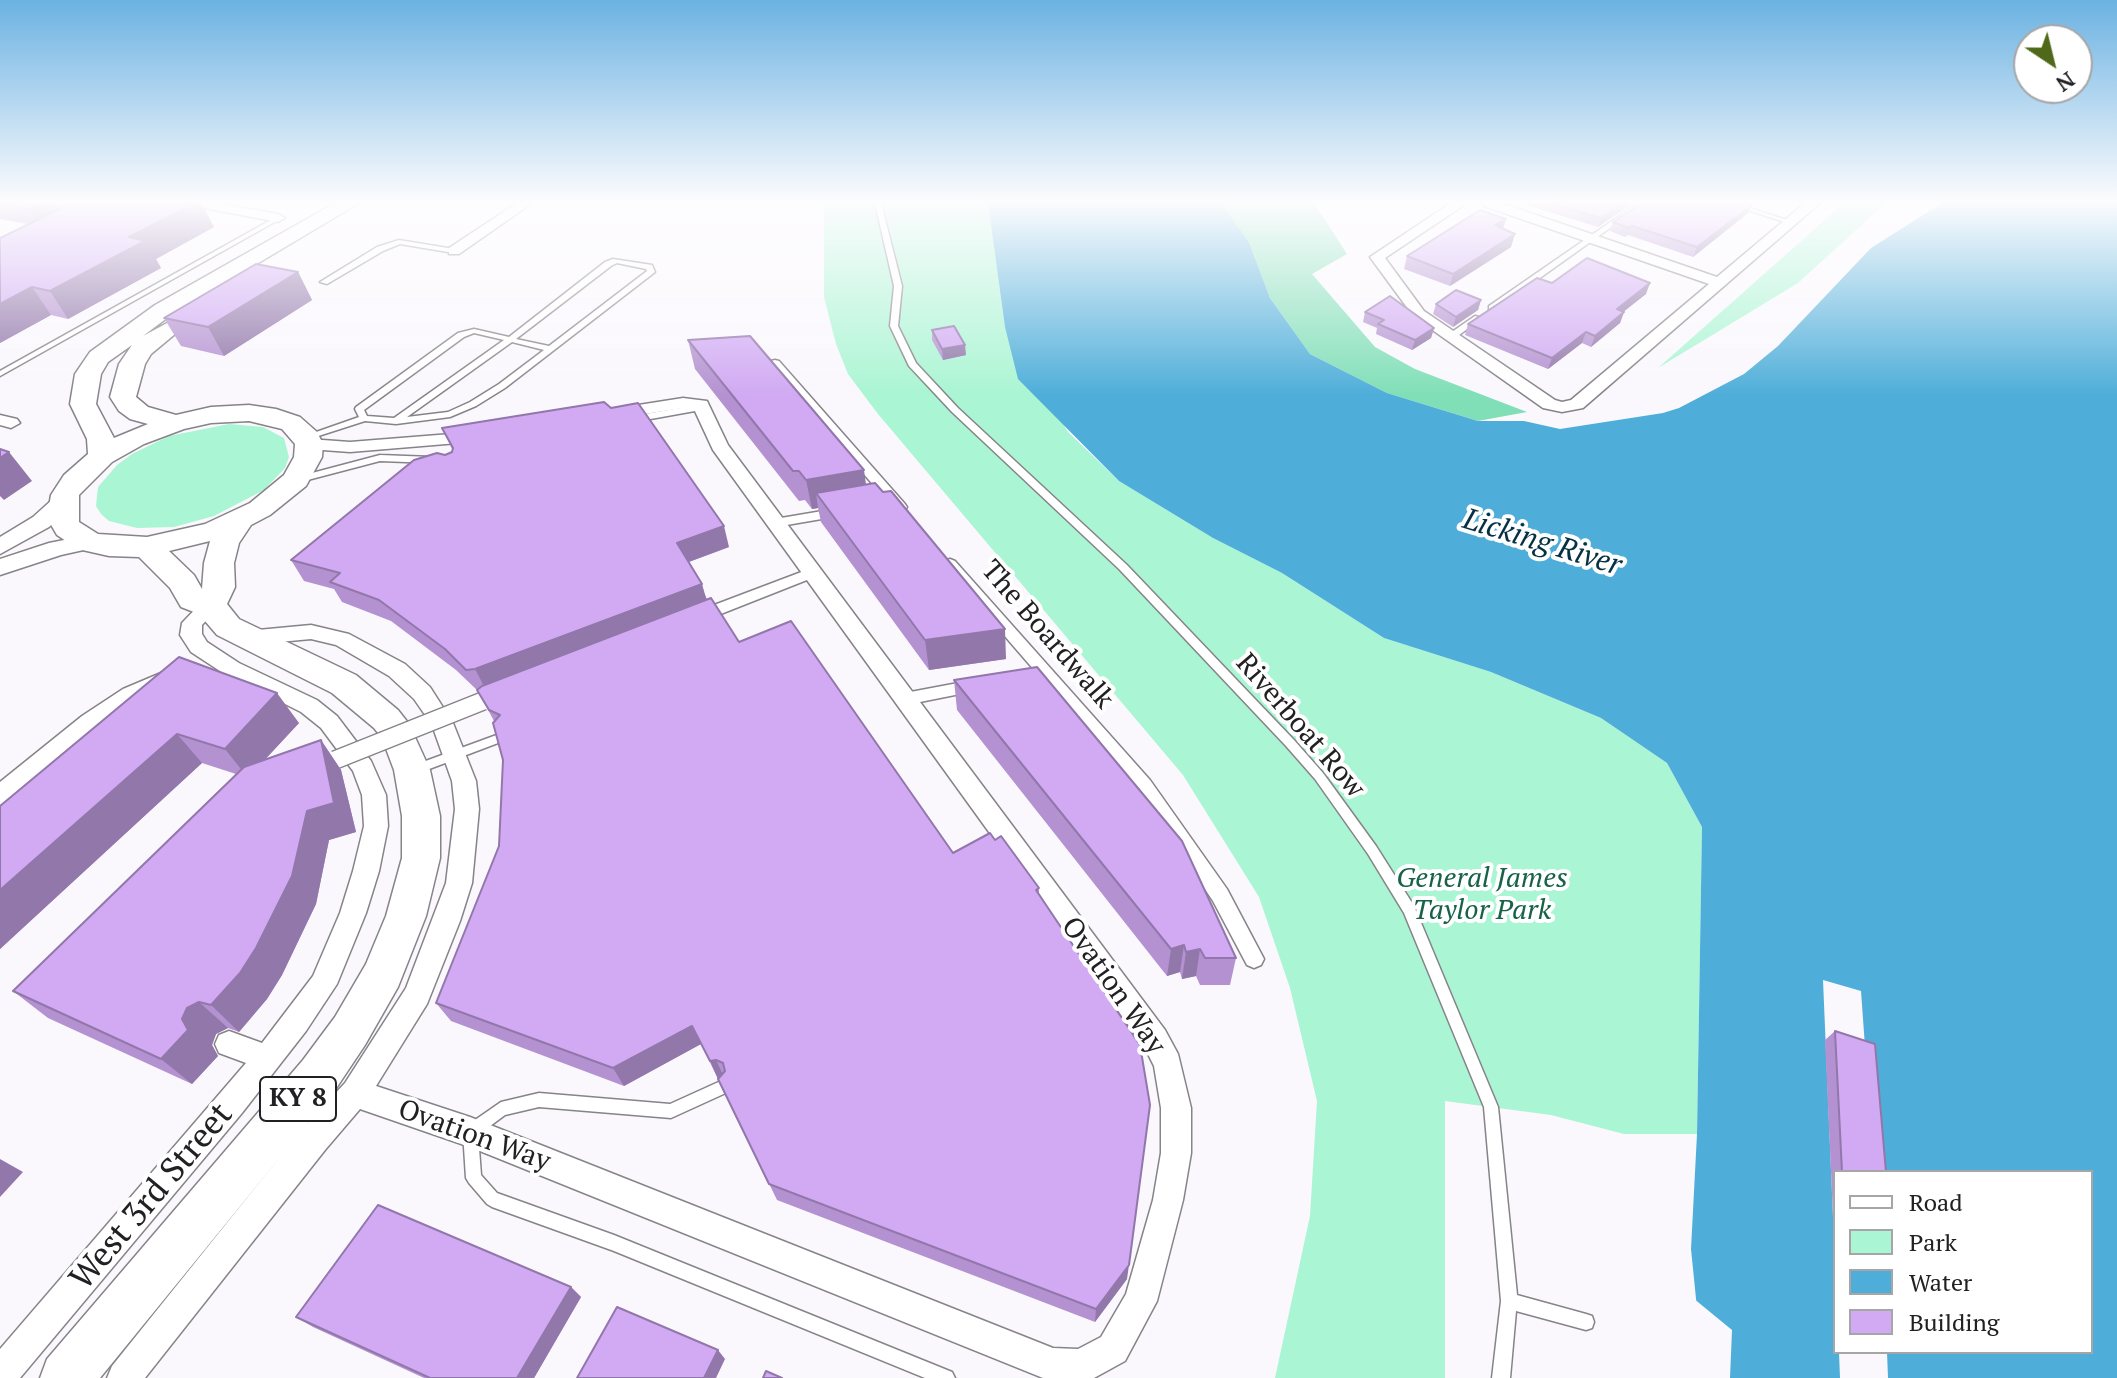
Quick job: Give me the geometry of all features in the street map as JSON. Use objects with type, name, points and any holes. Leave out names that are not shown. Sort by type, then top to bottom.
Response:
[{"type":"main road","points":[[102,456],[101,439],[83,404],[88,374],[99,357],[163,310],[237,267]]},
{"type":"main road","points":[[176,423],[139,413],[128,405],[123,397],[132,364],[141,349],[198,308],[267,267]]},
{"type":"main road","points":[[249,413],[276,417],[302,435],[308,457],[296,480],[281,495],[239,521],[194,538],[147,547],[109,546],[89,542],[67,528],[62,518],[62,503],[74,481],[102,456],[134,438],[176,423],[211,415],[249,413]]},
{"type":"main road","points":[[210,606],[219,587],[219,563],[224,543],[239,521]]},
{"type":"main road","name":"KY 8","points":[[147,547],[183,582],[192,599],[210,606]]},
{"type":"main road","name":"West 3rd Street","points":[[66,1378],[319,1075],[350,1031],[383,974],[406,916],[421,858],[421,816],[412,770],[397,733],[344,684],[228,627],[210,606]]},
{"type":"street","points":[[1385,267],[1419,314],[1549,404],[1562,407],[1577,404],[1738,267]]},
{"type":"street","points":[[1675,267],[1720,283]]},
{"type":"street","points":[[775,364],[888,504],[916,525]]},
{"type":"street","name":"Ovation Way","points":[[355,1093],[470,1132],[1053,1365],[1078,1366],[1097,1360],[1113,1349],[1141,1301],[1168,1200],[1176,1153],[1176,1108],[1168,1064],[1146,1027],[719,446],[703,407],[693,402],[683,403],[606,420]]},
{"type":"street","points":[[302,435],[350,447],[505,432]]},
{"type":"street","points":[[0,547],[41,522],[62,503]]},
{"type":"street","points":[[775,523],[851,510]]},
{"type":"street","points":[[0,567],[57,548],[89,542]]},
{"type":"street","name":"The Boardwalk","points":[[936,548],[1038,675],[1144,785],[1220,895],[1254,959]]},
{"type":"street","points":[[684,623],[812,573]]},
{"type":"street","name":"West 3rd Street","points":[[0,1375],[268,1058],[323,984],[342,942],[366,871],[376,826],[374,795],[363,767],[329,722],[309,706],[219,661],[199,647],[191,635],[192,623],[210,606]]},
{"type":"street","points":[[124,1378],[314,1139],[355,1093],[417,995],[455,896],[464,847],[467,809],[464,781],[442,723],[422,693],[397,670],[342,639],[311,632],[247,638]]},
{"type":"street","points":[[0,796],[40,772],[90,722],[131,695],[219,661]]},
{"type":"street","points":[[905,699],[983,685]]},
{"type":"street","points":[[335,760],[490,699]]},
{"type":"street","points":[[229,1044],[268,1058]]},
{"type":"lane","points":[[0,374],[190,267]]},
{"type":"lane","points":[[324,282],[349,267]]},
{"type":"lane","points":[[396,421],[511,339],[604,267]]},
{"type":"lane","points":[[302,435],[364,418],[396,421],[450,414],[473,404],[651,272],[649,267]]},
{"type":"lane","name":"Riverboat Row","points":[[893,267],[898,286],[894,326],[912,364],[955,410],[1123,567],[1290,743],[1345,813],[1409,910],[1491,1107],[1509,1301],[1501,1378]]},
{"type":"lane","points":[[1452,336],[1550,267]]},
{"type":"lane","points":[[364,418],[359,409],[461,335],[474,331],[550,349]]},
{"type":"lane","points":[[296,480],[380,458],[429,459],[442,465]]},
{"type":"lane","points":[[412,770],[502,737]]},
{"type":"lane","points":[[723,1087],[671,1111],[539,1100],[501,1109],[470,1132],[474,1178],[492,1199],[614,1243],[946,1378]]},
{"type":"lane","points":[[1509,1301],[1586,1322]]},
{"type":"green space","name":"General James Taylor Park","points":[[824,267],[997,267],[1005,327],[1068,432],[1119,481],[1213,538],[1282,573],[1384,638],[1491,672],[1601,718],[1667,763],[1702,827],[1697,1134],[1624,1134],[1551,1115],[1445,1101],[1445,1378],[1275,1378],[1310,1216],[1317,1101],[1290,988],[1259,897],[1183,775],[878,414],[848,374],[836,344],[824,297]]},
{"type":"green space","points":[[1258,267],[1324,267],[1312,274],[1375,347],[1415,369],[1527,412],[1478,421],[1387,393],[1310,354],[1270,298]]},
{"type":"green space","points":[[1772,267],[1815,267],[1798,283],[1658,368]]},
{"type":"green space","points":[[229,424],[263,427],[284,438],[289,457],[285,468],[264,490],[214,516],[174,527],[137,528],[109,521],[101,514],[96,506],[98,487],[117,465],[132,454],[169,436]]},
{"type":"water","name":"Licking River","points":[[997,267],[1258,267],[1270,298],[1310,354],[1387,393],[1478,421],[1524,421],[1560,429],[1663,413],[1679,408],[1744,374],[1778,346],[1853,267],[2117,267],[2117,1378],[1704,1378],[1691,1249],[1697,1134],[1702,827],[1667,763],[1601,718],[1491,672],[1384,638],[1282,573],[1213,538],[1119,481],[1018,379],[1005,327]]},
{"type":"pier","points":[[1823,980],[1861,991],[1874,1170],[1833,1170],[1833,1217]]},
{"type":"pier","points":[[1693,1298],[1732,1330],[1730,1378],[1700,1378]]},
{"type":"pier","points":[[1839,1354],[1887,1354],[1888,1378],[1840,1378]]},
{"type":"building","points":[[0,267],[95,267],[50,291],[32,287],[0,304]]},
{"type":"building","points":[[250,267],[298,272],[208,327],[164,318]]},
{"type":"building","points":[[1436,267],[1463,267],[1453,274]]},
{"type":"building","points":[[1574,267],[1610,267],[1650,283],[1617,309],[1624,312],[1595,336],[1586,332],[1552,358],[1468,324],[1537,278],[1552,283]]},
{"type":"building","points":[[1456,290],[1481,300],[1456,317],[1436,304]]},
{"type":"building","points":[[1390,296],[1434,328],[1415,340],[1378,324],[1384,320],[1365,312]]},
{"type":"building","points":[[954,326],[965,345],[942,349],[932,330]]},
{"type":"building","points":[[750,336],[864,470],[806,480],[799,471],[793,471],[688,340]]},
{"type":"building","points":[[604,402],[611,408],[638,403],[724,526],[677,543],[702,584],[466,670],[445,649],[379,600],[330,582],[340,573],[291,560],[414,460],[452,452],[453,448],[442,428]]},
{"type":"building","points":[[0,449],[9,452],[0,458]]},
{"type":"building","points":[[875,483],[883,492],[891,491],[1005,629],[925,640],[816,493]]},
{"type":"building","points":[[711,598],[739,642],[791,621],[953,853],[990,833],[995,840],[1001,836],[1039,888],[1036,890],[1140,1045],[1150,1105],[1129,1265],[1096,1309],[769,1184],[718,1079],[725,1071],[723,1063],[710,1061],[692,1026],[613,1068],[436,1003],[499,846],[503,760],[493,723],[500,715],[489,710],[477,690]]},
{"type":"building","points":[[179,657],[277,693],[225,749],[177,734],[0,890],[0,806]]},
{"type":"building","points":[[1037,667],[1182,841],[1236,958],[1205,958],[1200,949],[1186,952],[1184,945],[1171,949],[954,680]]},
{"type":"building","points":[[321,740],[334,803],[307,811],[292,876],[256,948],[240,973],[211,1005],[199,1002],[187,1008],[182,1019],[188,1030],[161,1059],[13,991],[244,767]]},
{"type":"building","points":[[1835,1031],[1875,1044],[1886,1170],[1842,1170]]},
{"type":"building","points":[[378,1205],[571,1287],[517,1378],[430,1378],[296,1317]]},
{"type":"building","points":[[617,1307],[718,1350],[704,1378],[577,1378]]},
{"type":"building","points":[[766,1371],[782,1378],[763,1378]]}]
